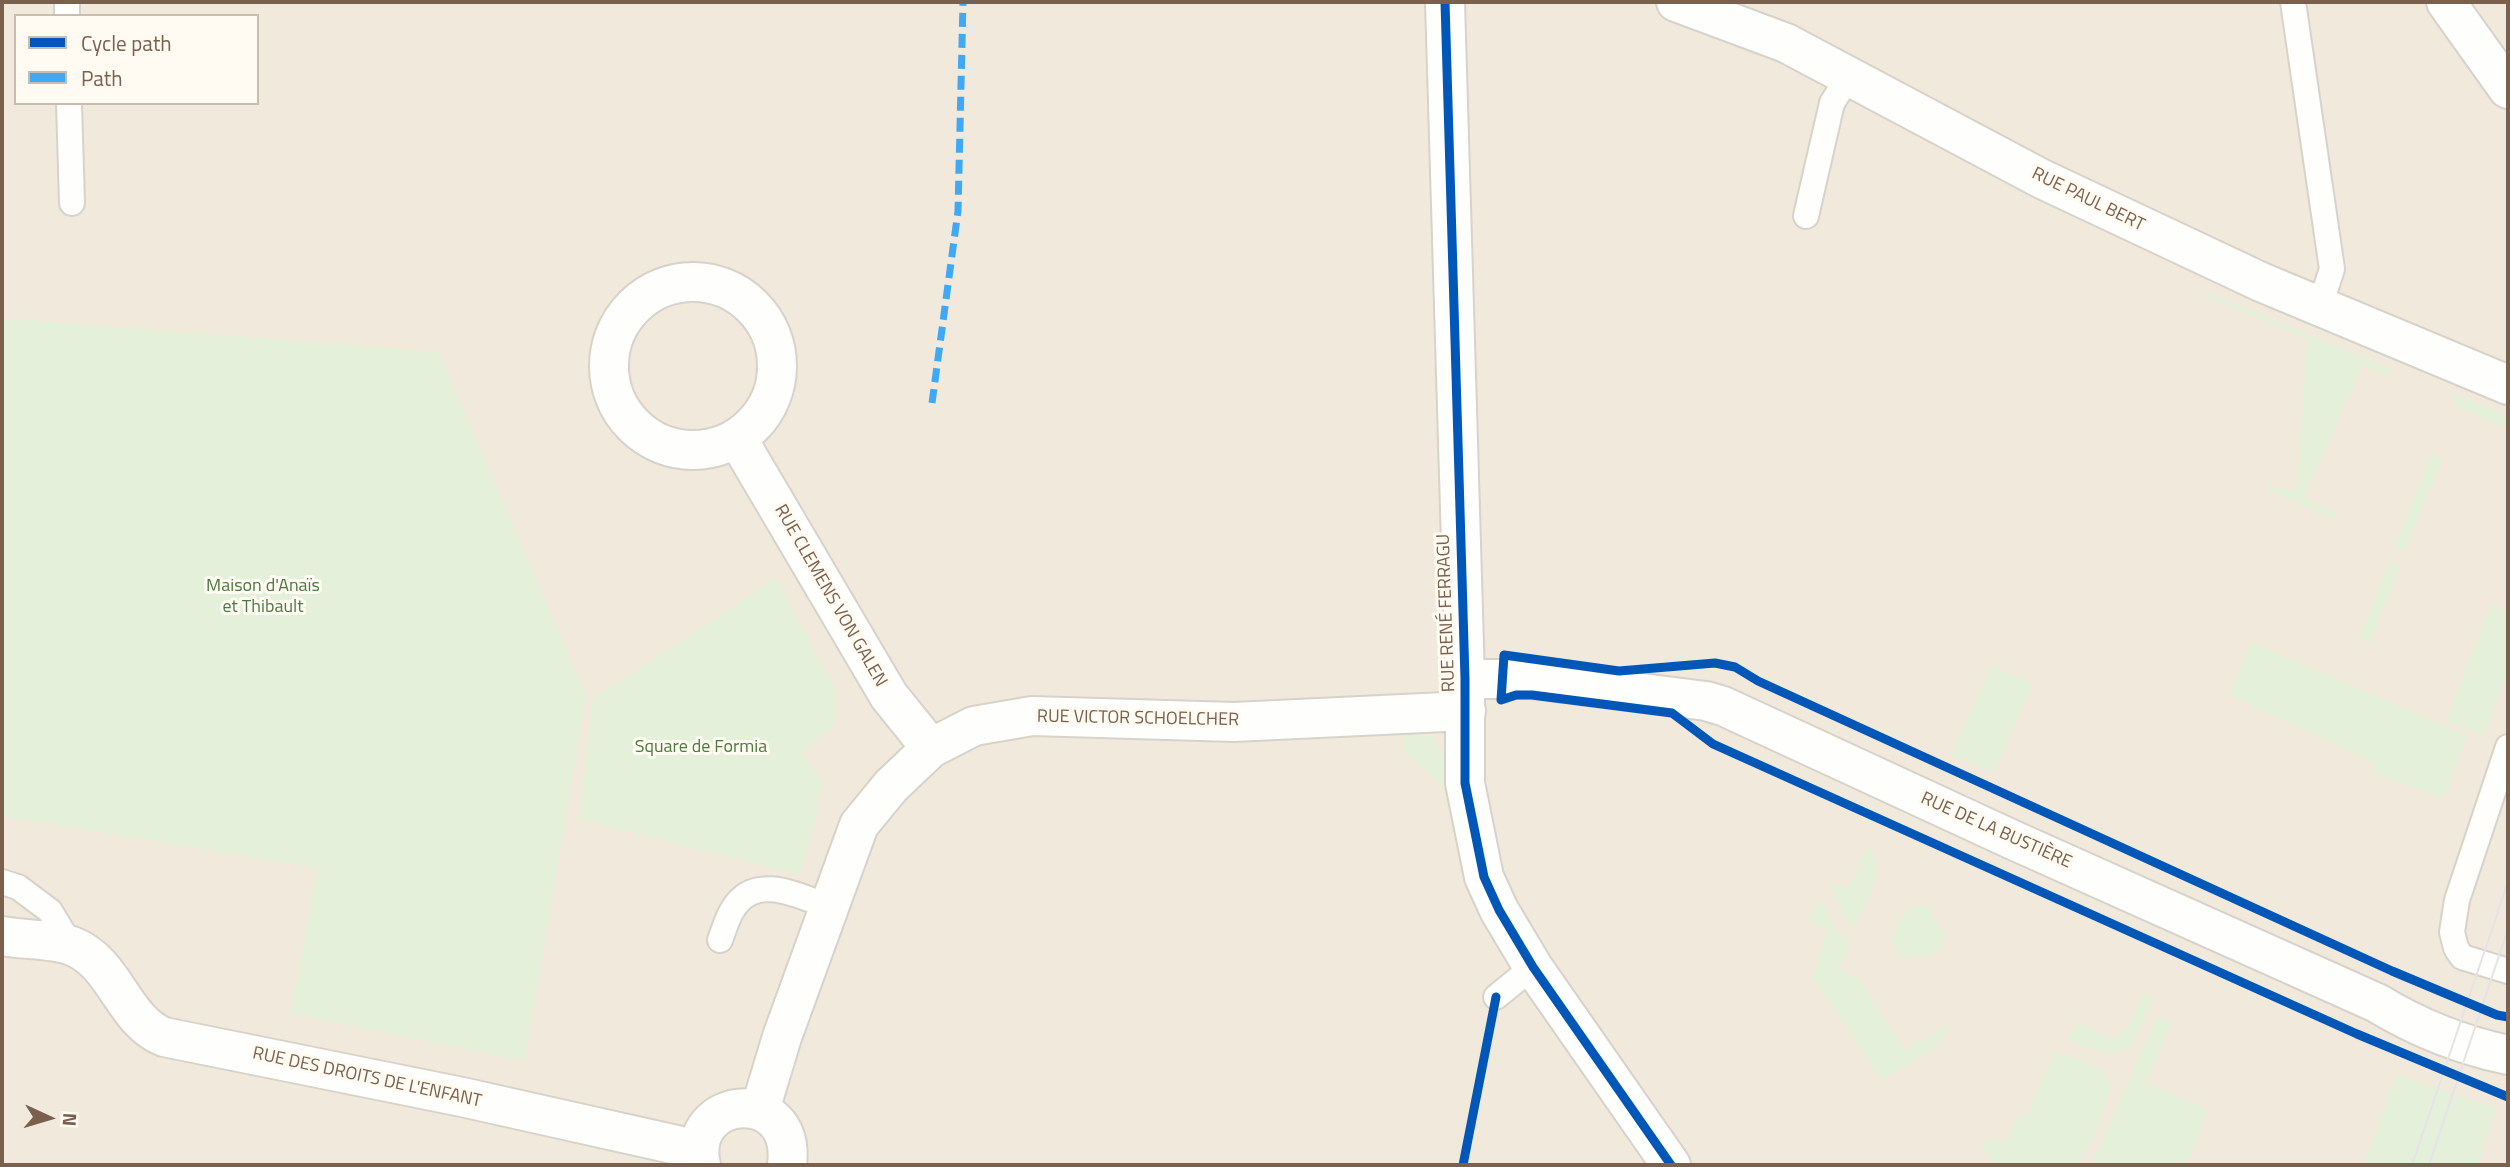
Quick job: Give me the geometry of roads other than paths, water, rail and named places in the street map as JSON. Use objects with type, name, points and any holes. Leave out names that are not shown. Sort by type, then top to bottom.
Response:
[{"type":"street","name":"RUE RENÉ FERRAGU","points":[[1445,2],[1465,695],[1465,782],[1484,877],[1499,911],[1533,967],[1671,1165]]},
{"type":"street","name":"RUE PAUL BERT","points":[[1676,2],[1786,43],[2042,179],[2260,282],[2508,385]]},
{"type":"street","points":[[2446,2],[2508,89]]},
{"type":"street","points":[[685,282],[710,283],[733,292],[753,307],[768,328],[776,352],[777,377],[770,401],[756,422],[737,438],[716,448],[694,451],[671,448],[650,439],[632,425],[619,407],[610,386],[608,363],[612,340],[622,320],[639,301],[661,288],[685,282]]},
{"type":"street","name":"RUE CLEMENS VON GALEN","points":[[737,438],[889,696],[931,748]]},
{"type":"street","name":"RUE DE LA BUSTIÈRE","points":[[1465,695],[1531,679],[1706,701],[1723,706],[2377,1003],[2406,1021],[2468,1046],[2508,1055]]},
{"type":"street","name":"RUE VICTOR SCHOELCHER","points":[[760,1110],[782,1037],[864,816],[931,748],[974,726],[1032,716],[1234,722],[1465,695]]},
{"type":"street","name":"RUE DES DROITS DE L'ENFANT","points":[[2,936],[71,946],[100,966],[140,1022],[150,1031],[164,1037],[475,1100],[700,1158]]},
{"type":"street","points":[[700,1158],[702,1136],[709,1124],[732,1109],[746,1108],[760,1110],[780,1127],[787,1139],[787,1165]]},
{"type":"lane","points":[[2293,2],[2332,268],[2320,306]]},
{"type":"lane","points":[[1806,216],[1832,103],[1849,76]]},
{"type":"lane","points":[[69,105],[72,203]]},
{"type":"lane","points":[[2508,747],[2457,900],[2452,932],[2456,948],[2462,957],[2508,971]]},
{"type":"lane","name":"RUE DES DROITS DE L'ENFANT","points":[[2,881],[18,887],[50,911],[71,946]]},
{"type":"lane","points":[[720,940],[733,908],[744,896],[758,888],[773,888],[830,907]]},
{"type":"lane","points":[[1496,997],[1533,967]]},
{"type":"tram line","points":[[2412,1165],[2508,882]]},
{"type":"tram line","points":[[2429,1165],[2508,929]]},
{"type":"park label","name":"Maison d'Anaïs et Thibault","points":[[263,597]]},
{"type":"park label","name":"Square de Formia","points":[[701,748]]}]
